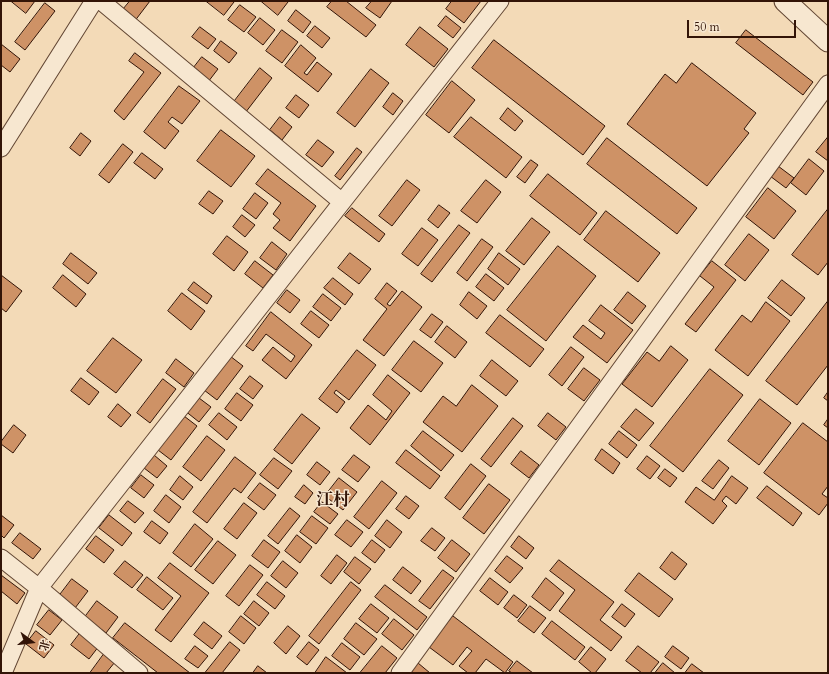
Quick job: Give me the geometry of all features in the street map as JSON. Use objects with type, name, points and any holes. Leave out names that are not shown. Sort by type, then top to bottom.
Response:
[{"type":"street","points":[[1,148],[94,1]]},
{"type":"street","points":[[101,1],[342,202]]},
{"type":"street","points":[[3,673],[40,588],[500,1]]},
{"type":"street","points":[[785,1],[828,41]]},
{"type":"street","points":[[400,673],[828,84]]},
{"type":"street","points":[[1,558],[40,588],[139,673]]},
{"type":"building","points":[[11,1],[35,1],[26,13]]},
{"type":"building","points":[[130,1],[150,1],[134,22],[121,12]]},
{"type":"building","points":[[206,1],[232,1],[234,2],[224,15]]},
{"type":"building","points":[[261,1],[287,1],[288,2],[278,15]]},
{"type":"building","points":[[332,1],[346,1],[376,25],[366,37],[327,7]]},
{"type":"building","points":[[372,1],[392,1],[380,18],[366,8]]},
{"type":"building","points":[[452,1],[481,1],[464,23],[446,9]]},
{"type":"building","points":[[45,3],[55,11],[25,50],[15,42]]},
{"type":"building","points":[[240,5],[256,17],[244,32],[228,20]]},
{"type":"building","points":[[296,10],[311,22],[303,33],[288,21]]},
{"type":"building","points":[[446,16],[461,28],[453,38],[438,26]]},
{"type":"building","points":[[260,18],[275,30],[263,45],[248,33]]},
{"type":"building","points":[[315,26],[330,38],[322,48],[307,36]]},
{"type":"building","points":[[200,27],[216,39],[208,49],[192,37]]},
{"type":"building","points":[[420,27],[448,49],[434,67],[406,45]]},
{"type":"building","points":[[282,30],[298,42],[282,63],[266,51]]},
{"type":"building","points":[[746,30],[813,82],[803,95],[736,43]]},
{"type":"building","points":[[494,40],[605,126],[583,155],[472,68]]},
{"type":"building","points":[[221,41],[237,53],[229,63],[214,51]]},
{"type":"building","points":[[1,44],[20,59],[10,72],[1,65]]},
{"type":"building","points":[[301,45],[316,58],[304,73],[307,75],[317,62],[332,74],[318,92],[285,66]]},
{"type":"building","points":[[135,53],[161,73],[124,120],[114,111],[144,72],[129,61]]},
{"type":"building","points":[[202,57],[218,69],[208,82],[192,70]]},
{"type":"building","points":[[692,63],[756,113],[744,129],[749,133],[707,186],[627,124],[665,74],[676,83]]},
{"type":"building","points":[[260,68],[272,78],[242,117],[230,107]]},
{"type":"building","points":[[371,69],[389,83],[355,127],[337,113]]},
{"type":"building","points":[[452,81],[475,100],[449,133],[426,115]]},
{"type":"building","points":[[179,86],[200,101],[182,124],[172,117],[168,122],[179,131],[165,149],[144,132]]},
{"type":"building","points":[[393,93],[403,101],[393,115],[383,107]]},
{"type":"building","points":[[296,95],[309,105],[299,118],[286,108]]},
{"type":"building","points":[[508,108],[523,121],[515,131],[500,119]]},
{"type":"building","points":[[280,117],[292,127],[282,140],[270,130]]},
{"type":"building","points":[[471,117],[522,157],[506,178],[454,137]]},
{"type":"building","points":[[221,130],[255,156],[231,187],[197,161]]},
{"type":"building","points":[[81,133],[91,141],[80,156],[70,148]]},
{"type":"building","points":[[828,137],[828,161],[816,152]]},
{"type":"building","points":[[607,138],[697,208],[677,234],[587,164]]},
{"type":"building","points":[[318,140],[334,152],[322,167],[306,155]]},
{"type":"building","points":[[123,144],[133,152],[109,183],[99,175]]},
{"type":"building","points":[[357,148],[362,152],[340,180],[335,176]]},
{"type":"building","points":[[142,153],[163,169],[155,179],[134,163]]},
{"type":"building","points":[[809,159],[824,171],[806,195],[791,183]]},
{"type":"building","points":[[531,160],[538,165],[525,183],[517,177]]},
{"type":"building","points":[[778,166],[794,178],[786,188],[770,176]]},
{"type":"building","points":[[268,169],[316,206],[290,241],[273,228],[280,220],[273,214],[281,203],[256,184]]},
{"type":"building","points":[[548,174],[597,213],[580,235],[530,196]]},
{"type":"building","points":[[407,180],[420,190],[392,226],[379,216]]},
{"type":"building","points":[[486,180],[501,192],[477,223],[461,211]]},
{"type":"building","points":[[768,188],[796,211],[774,239],[746,217]]},
{"type":"building","points":[[209,191],[223,201],[213,214],[199,204]]},
{"type":"building","points":[[255,193],[268,203],[256,219],[243,209]]},
{"type":"building","points":[[439,205],[450,213],[438,228],[428,220]]},
{"type":"building","points":[[352,208],[385,234],[379,242],[345,216]]},
{"type":"building","points":[[828,209],[828,262],[818,275],[792,255]]},
{"type":"building","points":[[606,211],[660,253],[638,282],[584,240]]},
{"type":"building","points":[[242,215],[255,225],[245,237],[233,227]]},
{"type":"building","points":[[532,218],[550,232],[524,265],[506,251]]},
{"type":"building","points":[[459,225],[470,233],[432,282],[421,274]]},
{"type":"building","points":[[422,228],[438,240],[418,266],[402,254]]},
{"type":"building","points":[[749,234],[769,250],[745,281],[725,265]]},
{"type":"building","points":[[227,236],[248,252],[234,271],[213,254]]},
{"type":"building","points":[[482,239],[493,247],[467,281],[457,273]]},
{"type":"building","points":[[272,242],[287,254],[276,270],[260,258]]},
{"type":"building","points":[[558,246],[596,276],[546,341],[507,310]]},
{"type":"building","points":[[71,253],[97,273],[88,284],[63,264]]},
{"type":"building","points":[[350,253],[371,269],[359,284],[338,268]]},
{"type":"building","points":[[499,253],[520,269],[508,285],[488,269]]},
{"type":"building","points":[[255,261],[273,275],[263,288],[245,274]]},
{"type":"building","points":[[712,261],[736,280],[696,332],[685,324],[714,287],[700,276]]},
{"type":"building","points":[[486,274],[504,288],[494,301],[476,287]]},
{"type":"building","points":[[1,275],[22,291],[6,312],[1,308]]},
{"type":"building","points":[[63,275],[86,294],[76,307],[53,288]]},
{"type":"building","points":[[333,278],[353,294],[345,305],[324,288]]},
{"type":"building","points":[[782,280],[805,298],[791,316],[768,298]]},
{"type":"building","points":[[194,282],[212,296],[207,304],[188,290]]},
{"type":"building","points":[[387,283],[397,291],[387,304],[390,306],[402,291],[422,307],[384,356],[363,340],[387,309],[375,299]]},
{"type":"building","points":[[287,290],[300,300],[290,313],[277,303]]},
{"type":"building","points":[[469,292],[487,306],[477,319],[460,305]]},
{"type":"building","points":[[628,292],[646,306],[632,324],[614,310]]},
{"type":"building","points":[[182,293],[205,311],[191,330],[168,311]]},
{"type":"building","points":[[323,294],[341,308],[331,321],[313,307]]},
{"type":"building","points":[[828,301],[828,365],[797,405],[766,381]]},
{"type":"building","points":[[766,302],[790,321],[748,376],[715,350],[742,315],[751,322]]},
{"type":"building","points":[[601,305],[633,330],[607,363],[573,337],[583,325],[601,339],[605,333],[589,321]]},
{"type":"building","points":[[311,311],[329,325],[319,338],[301,324]]},
{"type":"building","points":[[271,312],[312,345],[286,379],[262,360],[273,347],[291,362],[295,356],[266,334],[253,351],[246,346]]},
{"type":"building","points":[[432,314],[443,322],[431,338],[420,330]]},
{"type":"building","points":[[500,315],[544,349],[530,367],[486,333]]},
{"type":"building","points":[[447,326],[467,342],[455,358],[435,342]]},
{"type":"building","points":[[113,338],[142,360],[116,393],[87,371]]},
{"type":"building","points":[[414,341],[443,363],[421,392],[392,370]]},
{"type":"building","points":[[671,346],[688,360],[652,407],[622,384],[647,352],[659,361]]},
{"type":"building","points":[[571,347],[584,357],[562,386],[549,375]]},
{"type":"building","points":[[357,350],[376,365],[349,400],[336,390],[334,393],[345,402],[337,413],[319,399]]},
{"type":"building","points":[[230,356],[243,366],[217,400],[204,390]]},
{"type":"building","points":[[176,359],[194,373],[184,387],[166,373]]},
{"type":"building","points":[[492,360],[518,381],[506,396],[480,376]]},
{"type":"building","points":[[584,368],[600,380],[584,401],[568,389]]},
{"type":"building","points":[[710,369],[743,395],[683,472],[650,446]]},
{"type":"building","points":[[388,375],[410,393],[370,445],[350,428],[368,405],[386,420],[392,411],[373,395]]},
{"type":"building","points":[[250,376],[263,386],[253,399],[240,389]]},
{"type":"building","points":[[81,378],[99,392],[89,405],[71,391]]},
{"type":"building","points":[[163,379],[176,389],[150,423],[137,413]]},
{"type":"building","points":[[472,385],[498,406],[462,452],[423,422],[443,396],[456,406]]},
{"type":"building","points":[[828,392],[828,401],[824,398]]},
{"type":"building","points":[[237,393],[253,405],[241,421],[225,409]]},
{"type":"building","points":[[195,395],[211,407],[199,422],[184,410]]},
{"type":"building","points":[[760,399],[791,423],[759,465],[728,441]]},
{"type":"building","points":[[118,404],[131,415],[121,427],[108,417]]},
{"type":"building","points":[[636,409],[654,423],[639,441],[621,427]]},
{"type":"building","points":[[219,413],[237,427],[227,440],[209,425]]},
{"type":"building","points":[[548,413],[566,427],[556,440],[538,426]]},
{"type":"building","points":[[302,414],[320,428],[292,464],[274,450]]},
{"type":"building","points":[[184,416],[197,426],[171,460],[158,450]]},
{"type":"building","points":[[513,418],[523,426],[491,467],[481,459]]},
{"type":"building","points":[[828,419],[828,428],[824,425]]},
{"type":"building","points":[[803,423],[828,442],[828,486],[822,494],[828,498],[828,503],[819,515],[764,473]]},
{"type":"building","points":[[14,425],[26,435],[13,453],[1,444],[1,442]]},
{"type":"building","points":[[423,431],[454,455],[441,471],[411,446]]},
{"type":"building","points":[[619,431],[637,445],[627,458],[609,444]]},
{"type":"building","points":[[207,436],[225,450],[201,481],[183,467]]},
{"type":"building","points":[[602,449],[620,463],[613,474],[595,460]]},
{"type":"building","points":[[406,450],[440,476],[430,489],[396,463]]},
{"type":"building","points":[[521,451],[539,465],[529,478],[511,464]]},
{"type":"building","points":[[154,455],[167,466],[157,478],[144,468]]},
{"type":"building","points":[[354,455],[370,467],[358,482],[342,470]]},
{"type":"building","points":[[647,456],[660,466],[650,479],[637,469]]},
{"type":"building","points":[[235,457],[256,473],[241,493],[234,488],[207,523],[193,512]]},
{"type":"building","points":[[274,458],[292,471],[278,489],[260,475]]},
{"type":"building","points":[[719,460],[729,468],[713,489],[702,481]]},
{"type":"building","points":[[317,462],[330,472],[320,485],[307,475]]},
{"type":"building","points":[[471,464],[486,476],[460,510],[445,498]]},
{"type":"building","points":[[665,469],[677,478],[670,487],[658,478]]},
{"type":"building","points":[[141,475],[154,485],[144,498],[131,488]]},
{"type":"building","points":[[180,476],[193,487],[183,500],[170,490]]},
{"type":"building","points":[[732,476],[748,488],[736,504],[726,496],[722,501],[727,506],[713,524],[685,502],[696,487],[714,500]]},
{"type":"building","points":[[339,478],[357,492],[343,510],[325,496]]},
{"type":"building","points":[[382,481],[397,493],[369,529],[354,517]]},
{"type":"building","points":[[260,483],[276,495],[264,510],[248,498]]},
{"type":"building","points":[[489,484],[510,500],[484,534],[463,518]]},
{"type":"building","points":[[304,485],[313,493],[305,504],[295,497]]},
{"type":"building","points":[[767,486],[802,513],[793,526],[757,498]]},
{"type":"building","points":[[166,495],[181,507],[169,523],[154,511]]},
{"type":"building","points":[[406,496],[419,506],[409,519],[396,509]]},
{"type":"building","points":[[128,501],[144,513],[135,523],[120,511]]},
{"type":"building","points":[[322,502],[338,514],[330,524],[314,512]]},
{"type":"building","points":[[244,503],[257,513],[237,539],[224,529]]},
{"type":"building","points":[[290,508],[300,516],[278,544],[268,536]]},
{"type":"building","points":[[1,515],[14,525],[4,538],[1,535]]},
{"type":"building","points":[[109,515],[132,533],[122,546],[99,528]]},
{"type":"building","points":[[312,516],[328,528],[316,544],[300,532]]},
{"type":"building","points":[[347,520],[363,532],[351,547],[335,535]]},
{"type":"building","points":[[387,520],[402,532],[390,548],[375,536]]},
{"type":"building","points":[[152,521],[168,533],[160,544],[144,532]]},
{"type":"building","points":[[195,524],[213,539],[191,567],[173,553]]},
{"type":"building","points":[[432,528],[445,538],[435,551],[421,541]]},
{"type":"building","points":[[20,533],[41,549],[33,559],[12,543]]},
{"type":"building","points":[[297,535],[312,547],[300,563],[285,551]]},
{"type":"building","points":[[96,536],[114,550],[104,563],[86,549]]},
{"type":"building","points":[[519,536],[534,548],[526,559],[511,547]]},
{"type":"building","points":[[264,540],[280,552],[268,568],[252,556]]},
{"type":"building","points":[[372,540],[385,550],[375,563],[362,553]]},
{"type":"building","points":[[452,540],[470,554],[456,572],[438,558]]},
{"type":"building","points":[[218,541],[236,555],[213,584],[195,570]]},
{"type":"building","points":[[672,552],[687,564],[675,580],[660,568]]},
{"type":"building","points":[[337,555],[347,563],[331,584],[321,576]]},
{"type":"building","points":[[507,556],[523,568],[510,583],[495,571]]},
{"type":"building","points":[[355,557],[371,569],[359,584],[344,572]]},
{"type":"building","points":[[559,560],[614,602],[600,620],[622,637],[611,651],[559,611],[575,590],[550,571]]},
{"type":"building","points":[[125,561],[143,575],[132,588],[114,574]]},
{"type":"building","points":[[283,561],[298,573],[286,588],[271,576]]},
{"type":"building","points":[[170,563],[209,593],[171,642],[155,630],[181,596],[158,578]]},
{"type":"building","points":[[250,565],[263,575],[239,606],[226,596]]},
{"type":"building","points":[[403,567],[421,581],[411,594],[393,580]]},
{"type":"building","points":[[443,570],[454,578],[430,609],[419,601]]},
{"type":"building","points":[[639,573],[673,599],[659,617],[625,591]]},
{"type":"building","points":[[1,575],[25,593],[17,604],[1,591]]},
{"type":"building","points":[[147,577],[173,598],[163,610],[137,590]]},
{"type":"building","points":[[490,578],[508,592],[498,605],[480,591]]},
{"type":"building","points":[[546,578],[564,593],[550,611],[532,597]]},
{"type":"building","points":[[72,579],[88,591],[72,612],[56,600]]},
{"type":"building","points":[[267,582],[285,596],[275,609],[257,595]]},
{"type":"building","points":[[351,582],[361,590],[319,644],[309,636]]},
{"type":"building","points":[[385,585],[427,617],[417,630],[375,597]]},
{"type":"building","points":[[514,595],[527,605],[517,618],[504,608]]},
{"type":"building","points":[[97,601],[118,617],[106,633],[85,617]]},
{"type":"building","points":[[254,601],[269,613],[259,626],[244,614]]},
{"type":"building","points":[[371,604],[389,618],[377,633],[359,619]]},
{"type":"building","points":[[622,604],[635,614],[625,627],[612,617]]},
{"type":"building","points":[[530,606],[546,618],[534,633],[518,621]]},
{"type":"building","points":[[49,610],[62,620],[50,635],[37,625]]},
{"type":"building","points":[[241,616],[256,628],[244,644],[229,632]]},
{"type":"building","points":[[453,616],[513,662],[505,673],[486,659],[475,673],[468,673],[459,666],[472,651],[467,647],[453,665],[429,647]]},
{"type":"building","points":[[394,619],[414,635],[402,650],[382,634]]},
{"type":"building","points":[[552,621],[585,647],[575,660],[542,634]]},
{"type":"building","points":[[204,622],[222,636],[212,649],[194,635]]},
{"type":"building","points":[[125,623],[190,673],[158,673],[113,638]]},
{"type":"building","points":[[356,623],[377,639],[364,655],[344,639]]},
{"type":"building","points":[[288,626],[300,636],[286,654],[274,643]]},
{"type":"building","points":[[36,631],[54,645],[44,658],[26,644]]},
{"type":"building","points":[[81,632],[99,646],[89,659],[71,645]]},
{"type":"building","points":[[230,642],[240,650],[222,673],[205,673]]},
{"type":"building","points":[[309,642],[319,650],[307,665],[297,657]]},
{"type":"building","points":[[342,643],[360,657],[350,670],[332,656]]},
{"type":"building","points":[[195,646],[208,656],[198,668],[185,659]]},
{"type":"building","points":[[382,646],[397,658],[385,673],[360,673]]},
{"type":"building","points":[[638,646],[659,662],[650,673],[642,673],[626,661]]},
{"type":"building","points":[[673,646],[689,658],[681,669],[665,657]]},
{"type":"building","points":[[591,647],[606,659],[595,673],[592,673],[579,662]]},
{"type":"building","points":[[104,654],[115,662],[106,673],[90,673]]},
{"type":"building","points":[[326,657],[347,673],[315,673]]},
{"type":"building","points":[[517,661],[533,673],[512,673],[509,671]]},
{"type":"building","points":[[418,663],[430,673],[410,673]]},
{"type":"building","points":[[663,663],[675,673],[655,673]]},
{"type":"building","points":[[692,664],[704,673],[685,673]]},
{"type":"building","points":[[258,666],[267,673],[253,673]]},
{"type":"district","name":"江村","points":[[333,501]]}]
